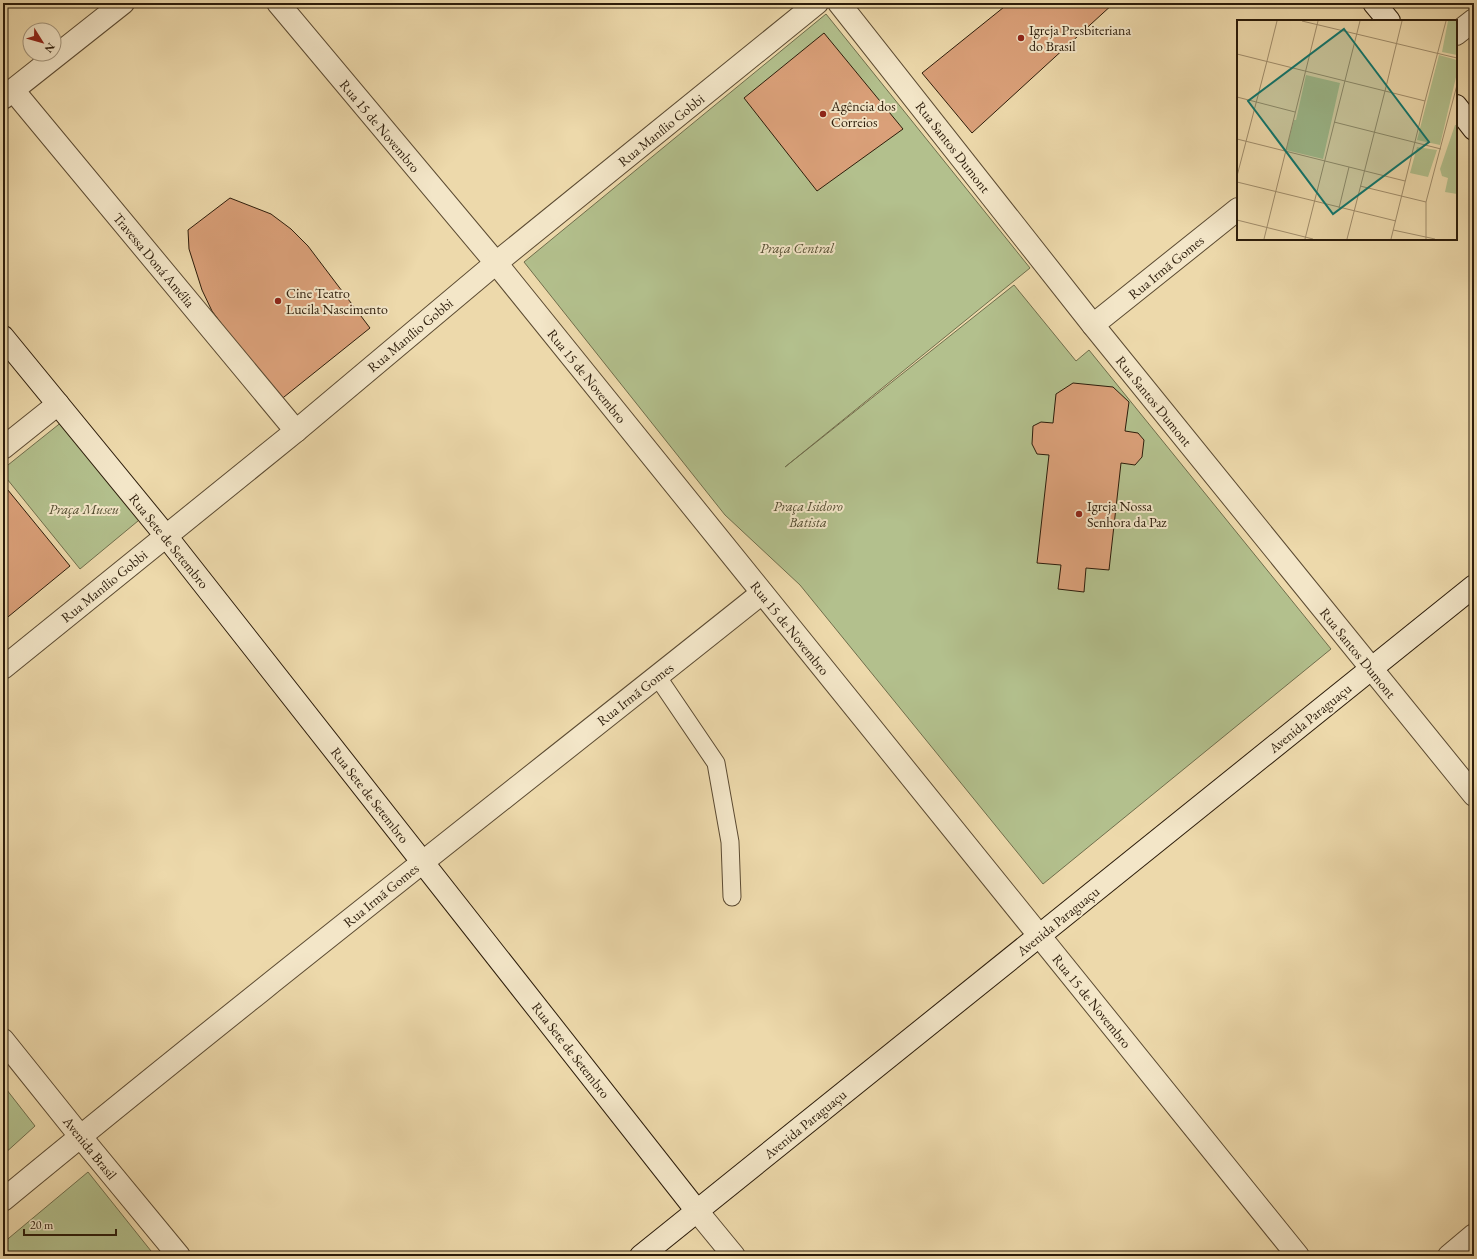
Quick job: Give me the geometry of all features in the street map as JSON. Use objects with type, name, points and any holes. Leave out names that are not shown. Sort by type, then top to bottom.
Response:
[{"type":"street","points":[[8,94],[123,3]]},
{"type":"street","name":"Rua 15 de Novembro","points":[[278,3],[496,264],[1298,1256]]},
{"type":"street","name":"Rua Manílio Gobbi","points":[[3,668],[296,431],[496,264],[817,3]]},
{"type":"street","name":"Rua Santos Dumont","points":[[839,3],[1093,325],[1474,795]]},
{"type":"street","points":[[1374,3],[1387,20]]},
{"type":"street","points":[[1457,33],[1474,20]]},
{"type":"street","name":"Travessa Doná Amélia","points":[[8,94],[296,431]]},
{"type":"street","points":[[1457,107],[1474,129]]},
{"type":"street","name":"Rua Irmã Gomes","points":[[1093,325],[1237,210]]},
{"type":"street","name":"Rua Sete de Setembro","points":[[3,337],[166,536],[734,1256]]},
{"type":"street","points":[[3,448],[58,404]]},
{"type":"street","name":"Avenida Paraguaçu","points":[[641,1256],[1474,586]]},
{"type":"street","name":"Rua Irmã Gomes","points":[[3,1200],[80,1136],[762,593]]},
{"type":"street","name":"Avenida Brasil","points":[[3,1040],[179,1256]]},
{"type":"street","points":[[1449,1256],[1474,1235]]},
{"type":"lane","points":[[656,676],[716,763],[730,842],[732,897]]},
{"type":"green space","points":[[826,14],[1030,268],[785,467],[1014,285],[1076,361],[1089,350],[1331,649],[1043,884],[800,585],[725,515],[524,262]]},
{"type":"green space","name":"Praça Museu","points":[[63,421],[144,516],[80,569],[3,474],[3,469]]},
{"type":"green space","points":[[3,1085],[35,1126],[3,1155]]},
{"type":"green space","points":[[88,1172],[155,1256],[3,1256],[3,1243]]},
{"type":"building","name":"Igreja Presbiteriana do Brasil","points":[[1009,3],[1114,3],[972,133],[922,73]]},
{"type":"building","name":"Agência dos Correios","points":[[824,33],[903,129],[817,191],[744,98]]},
{"type":"building","name":"Cine Teatro Lucila Nascimento","points":[[230,198],[271,214],[291,229],[308,246],[370,328],[279,401],[212,311],[202,290],[189,249],[188,230]]},
{"type":"building","name":"Igreja Nossa Senhora da Paz","points":[[1073,383],[1113,387],[1129,402],[1125,431],[1138,433],[1144,440],[1142,457],[1135,465],[1121,463],[1109,570],[1086,568],[1084,592],[1058,589],[1061,565],[1037,563],[1049,455],[1037,454],[1032,444],[1033,426],[1041,422],[1053,423],[1056,394]]},
{"type":"building","points":[[3,484],[70,566],[3,621]]},
{"type":"place","name":"Igreja Presbiteriana do Brasil","points":[[1021,38]]},
{"type":"place","name":"Agência dos Correios","points":[[823,114]]},
{"type":"place","name":"Cine Teatro Lucila Nascimento","points":[[278,301]]},
{"type":"place","name":"Igreja Nossa Senhora da Paz","points":[[1079,514]]},
{"type":"park label","name":"Praça Central","points":[[797,248]]},
{"type":"park label","name":"Praça Isidoro Batista","points":[[808,514]]}]
